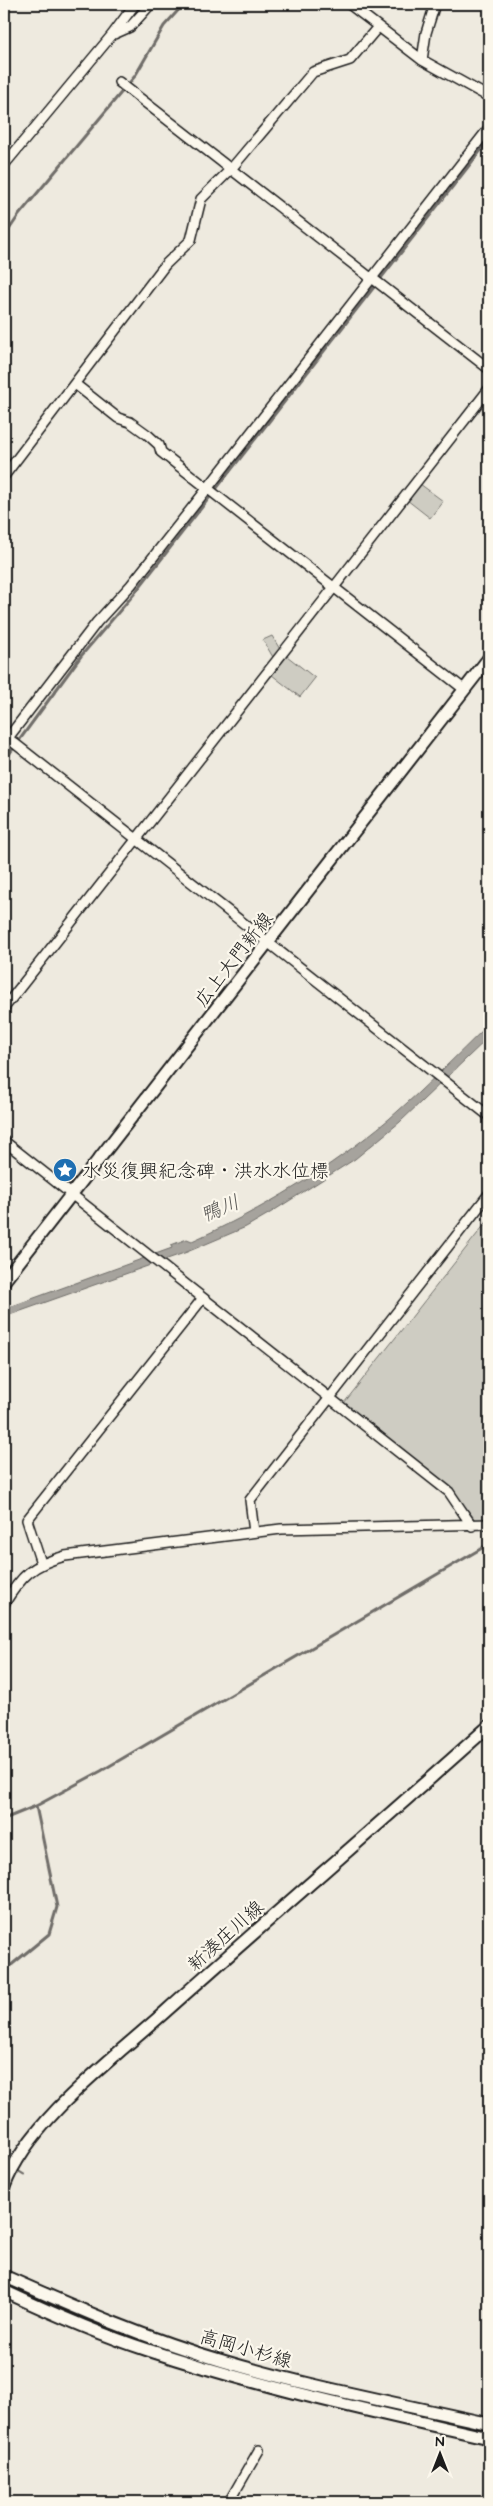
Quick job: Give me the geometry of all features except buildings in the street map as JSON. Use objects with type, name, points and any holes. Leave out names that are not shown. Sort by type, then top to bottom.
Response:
[{"type":"main road","name":"広上大門新線","points":[[4,1281],[489,658]]},
{"type":"main road","name":"新湊庄川線","points":[[4,2187],[15,2162],[27,2146],[44,2124],[76,2092],[270,1917],[489,1726]]},
{"type":"main road","name":"高岡小杉線","points":[[4,2276],[107,2322],[224,2362],[489,2424]]},
{"type":"main road","name":"高岡小杉線","points":[[4,2292],[67,2321],[147,2350],[224,2374],[296,2393],[489,2438]]},
{"type":"street","points":[[4,164],[112,35],[134,4]]},
{"type":"street","points":[[112,35],[130,27],[151,4]]},
{"type":"street","points":[[349,4],[422,60],[489,97]]},
{"type":"street","points":[[422,60],[426,34],[435,4]]},
{"type":"street","points":[[4,476],[165,265],[191,240],[201,199],[231,169],[313,72],[350,60],[378,27]]},
{"type":"street","points":[[119,82],[489,369]]},
{"type":"street","points":[[489,128],[131,585],[96,622],[5,738],[434,1071],[489,1116]]},
{"type":"street","points":[[75,384],[118,418],[130,422],[148,436],[159,445],[161,452],[207,489],[464,690]]},
{"type":"street","points":[[4,1008],[138,841],[333,587],[489,389]]},
{"type":"street","points":[[4,1141],[449,1492],[472,1526]]},
{"type":"street","points":[[254,1532],[250,1500],[332,1398],[489,1194]]},
{"type":"street","points":[[41,1563],[27,1520],[203,1298]]},
{"type":"street","points":[[4,1604],[20,1580],[41,1563],[65,1556],[254,1532],[326,1526],[472,1526],[489,1524]]},
{"type":"street","points":[[229,2502],[259,2450]]},
{"type":"shaded area","points":[[420,484],[443,501],[430,518],[407,500]]},
{"type":"shaded area","points":[[272,636],[281,651],[274,659],[263,640]]},
{"type":"shaded area","points":[[287,656],[315,678],[300,697],[272,675]]},
{"type":"shaded area","points":[[489,1024],[489,1037],[400,1122],[355,1159],[270,1213],[246,1227],[187,1252],[4,1317],[4,1309],[172,1248],[171,1245],[187,1239],[192,1241],[219,1229],[295,1187],[343,1155],[389,1119]]},
{"type":"shaded area","points":[[489,1219],[489,1529],[483,1530],[451,1488],[344,1403]]},
{"type":"waterway","points":[[4,237],[19,215],[135,76],[164,26],[184,4]]},
{"type":"waterway","points":[[4,761],[81,656],[134,594],[489,140]]},
{"type":"waterway","points":[[4,1819],[36,1806],[101,1771],[489,1544]]},
{"type":"waterway","points":[[4,1971],[49,1934],[57,1907],[36,1806]]},
{"type":"waterway","points":[[4,2163],[11,2167]]},
{"type":"waterway","points":[[16,2170],[24,2175]]},
{"type":"place","name":"水災復興紀念碑・洪水水位標","points":[[65,1170]]},
{"type":"water label","name":"鴨川","points":[[220,1208]]}]
